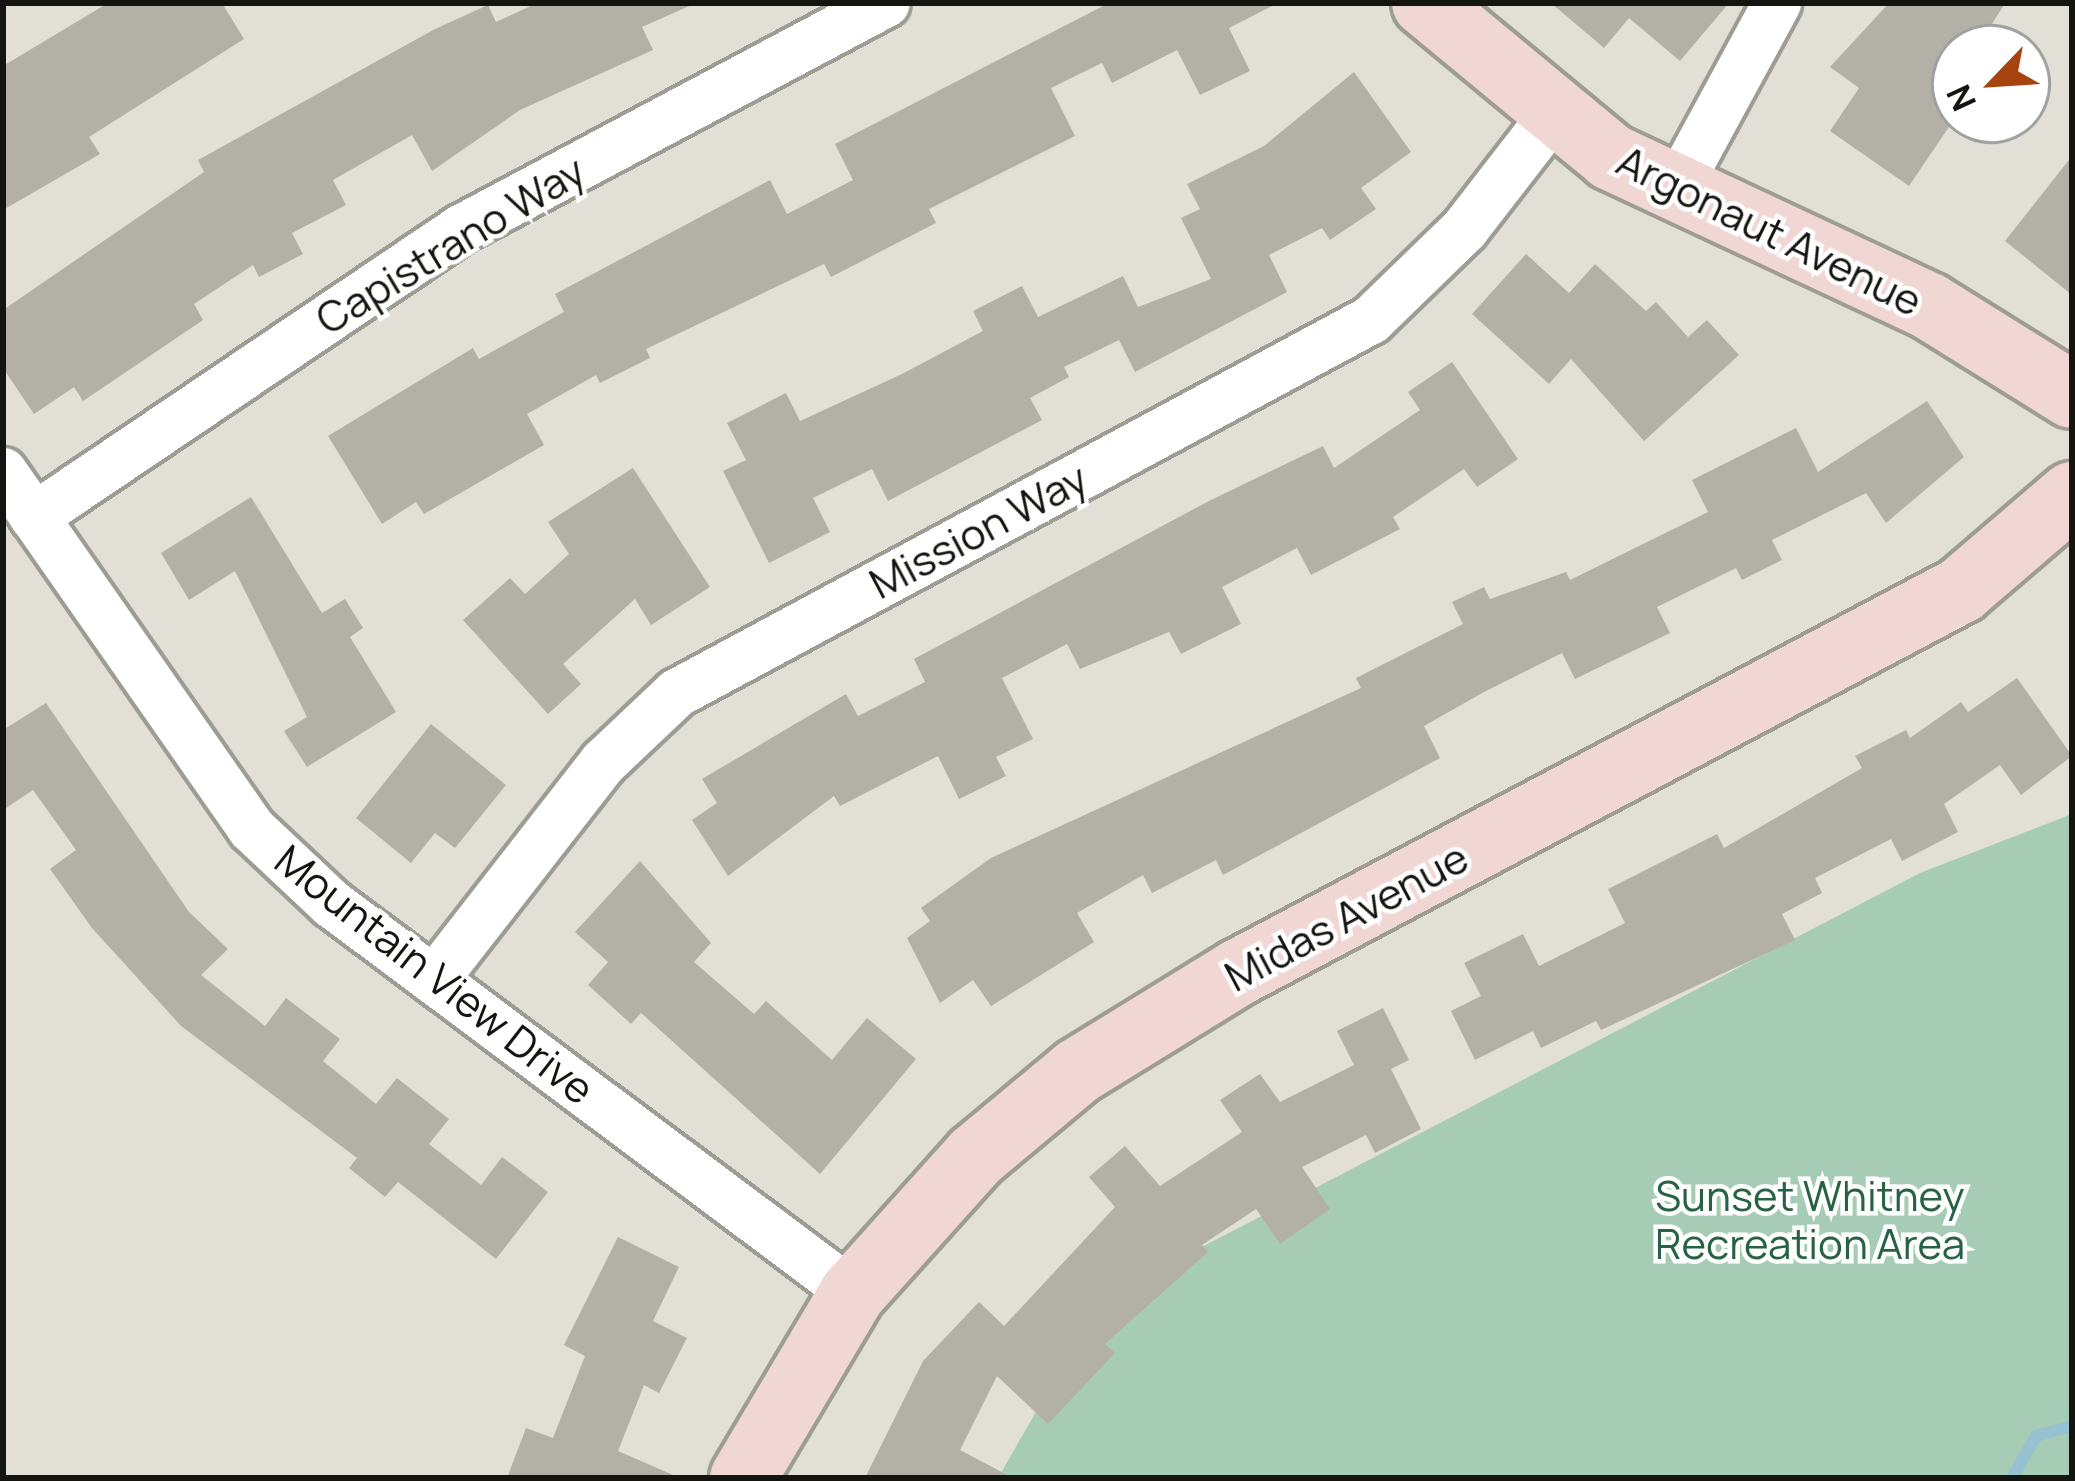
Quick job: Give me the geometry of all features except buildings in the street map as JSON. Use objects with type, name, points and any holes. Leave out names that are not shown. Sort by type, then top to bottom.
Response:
[{"type":"street","name":"Capistrano Way","points":[[34,517],[461,229],[886,3]]},
{"type":"street","name":"Argonaut Avenue","points":[[1424,3],[1552,116],[1674,193],[1929,306],[2072,395]]},
{"type":"street","points":[[1674,193],[1777,3]]},
{"type":"street","name":"Mission Way","points":[[434,980],[604,762],[677,693],[1371,320],[1463,230],[1552,116]]},
{"type":"street","name":"Mountain View Drive","points":[[3,472],[252,829],[434,980],[853,1293]]},
{"type":"street","name":"Midas Avenue","points":[[743,1478],[853,1293],[976,1156],[1130,1036],[1961,590],[2072,495]]},
{"type":"green space","name":"Sunset Whitney Recreation Area","points":[[2072,814],[2072,1478],[998,1478],[1037,1410],[1196,1250],[1920,873]]},
{"type":"waterway","points":[[2012,1478],[2036,1436],[2072,1426]]}]
